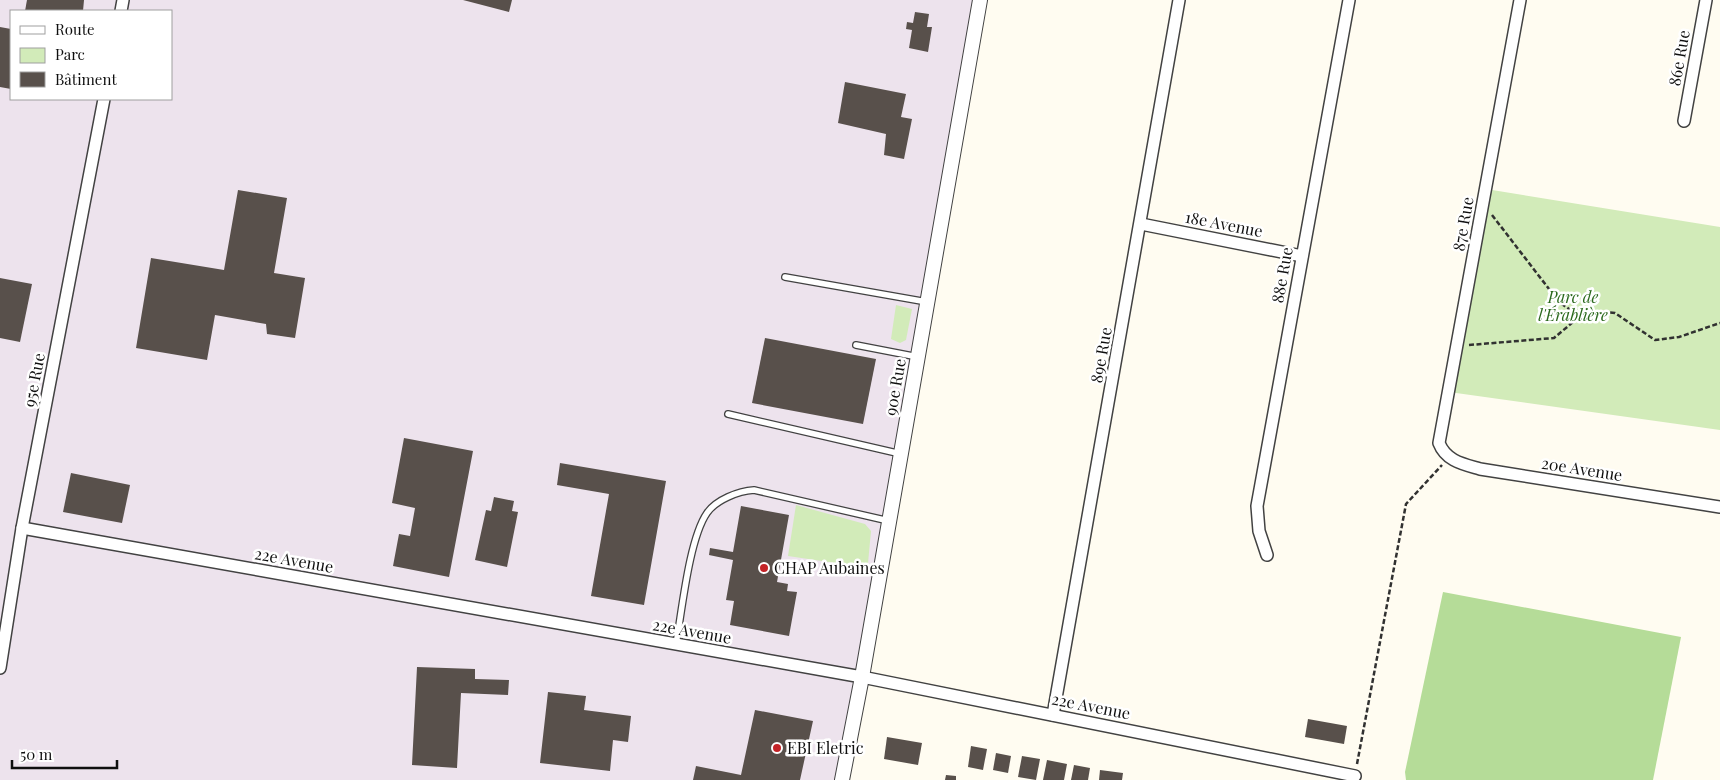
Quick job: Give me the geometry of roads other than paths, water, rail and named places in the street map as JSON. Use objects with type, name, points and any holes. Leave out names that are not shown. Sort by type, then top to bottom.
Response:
[{"type":"street","name":"90e Rue","points":[[842,780],[862,677],[980,0]]},
{"type":"street","name":"89e Rue","points":[[1053,715],[1180,0]]},
{"type":"street","name":"88e Rue","points":[[1267,555],[1259,531],[1257,506],[1349,0]]},
{"type":"street","name":"87e Rue","points":[[1446,455],[1439,443],[1520,0]]},
{"type":"street","name":"86e Rue","points":[[1684,122],[1706,0]]},
{"type":"street","name":"95e Rue","points":[[0,668],[22,528],[104,100]]},
{"type":"street","name":"18e Avenue","points":[[1141,224],[1302,256]]},
{"type":"street","name":"20e Avenue","points":[[1446,455],[1458,462],[1480,469],[1720,507]]},
{"type":"street","name":"22e Avenue","points":[[22,528],[862,677],[1355,776]]},
{"type":"lane","points":[[785,277],[927,302]]},
{"type":"lane","points":[[856,346],[918,357]]},
{"type":"lane","points":[[728,414],[901,454]]},
{"type":"lane","points":[[676,644],[696,531],[708,512],[740,491],[754,490],[889,521]]},
{"type":"place","name":"CHAP Aubaines","points":[[764,568]]},
{"type":"place","name":"EBI Eletric","points":[[777,748]]},
{"type":"park label","name":"Parc de l'Érablière","points":[[1573,306]]}]
